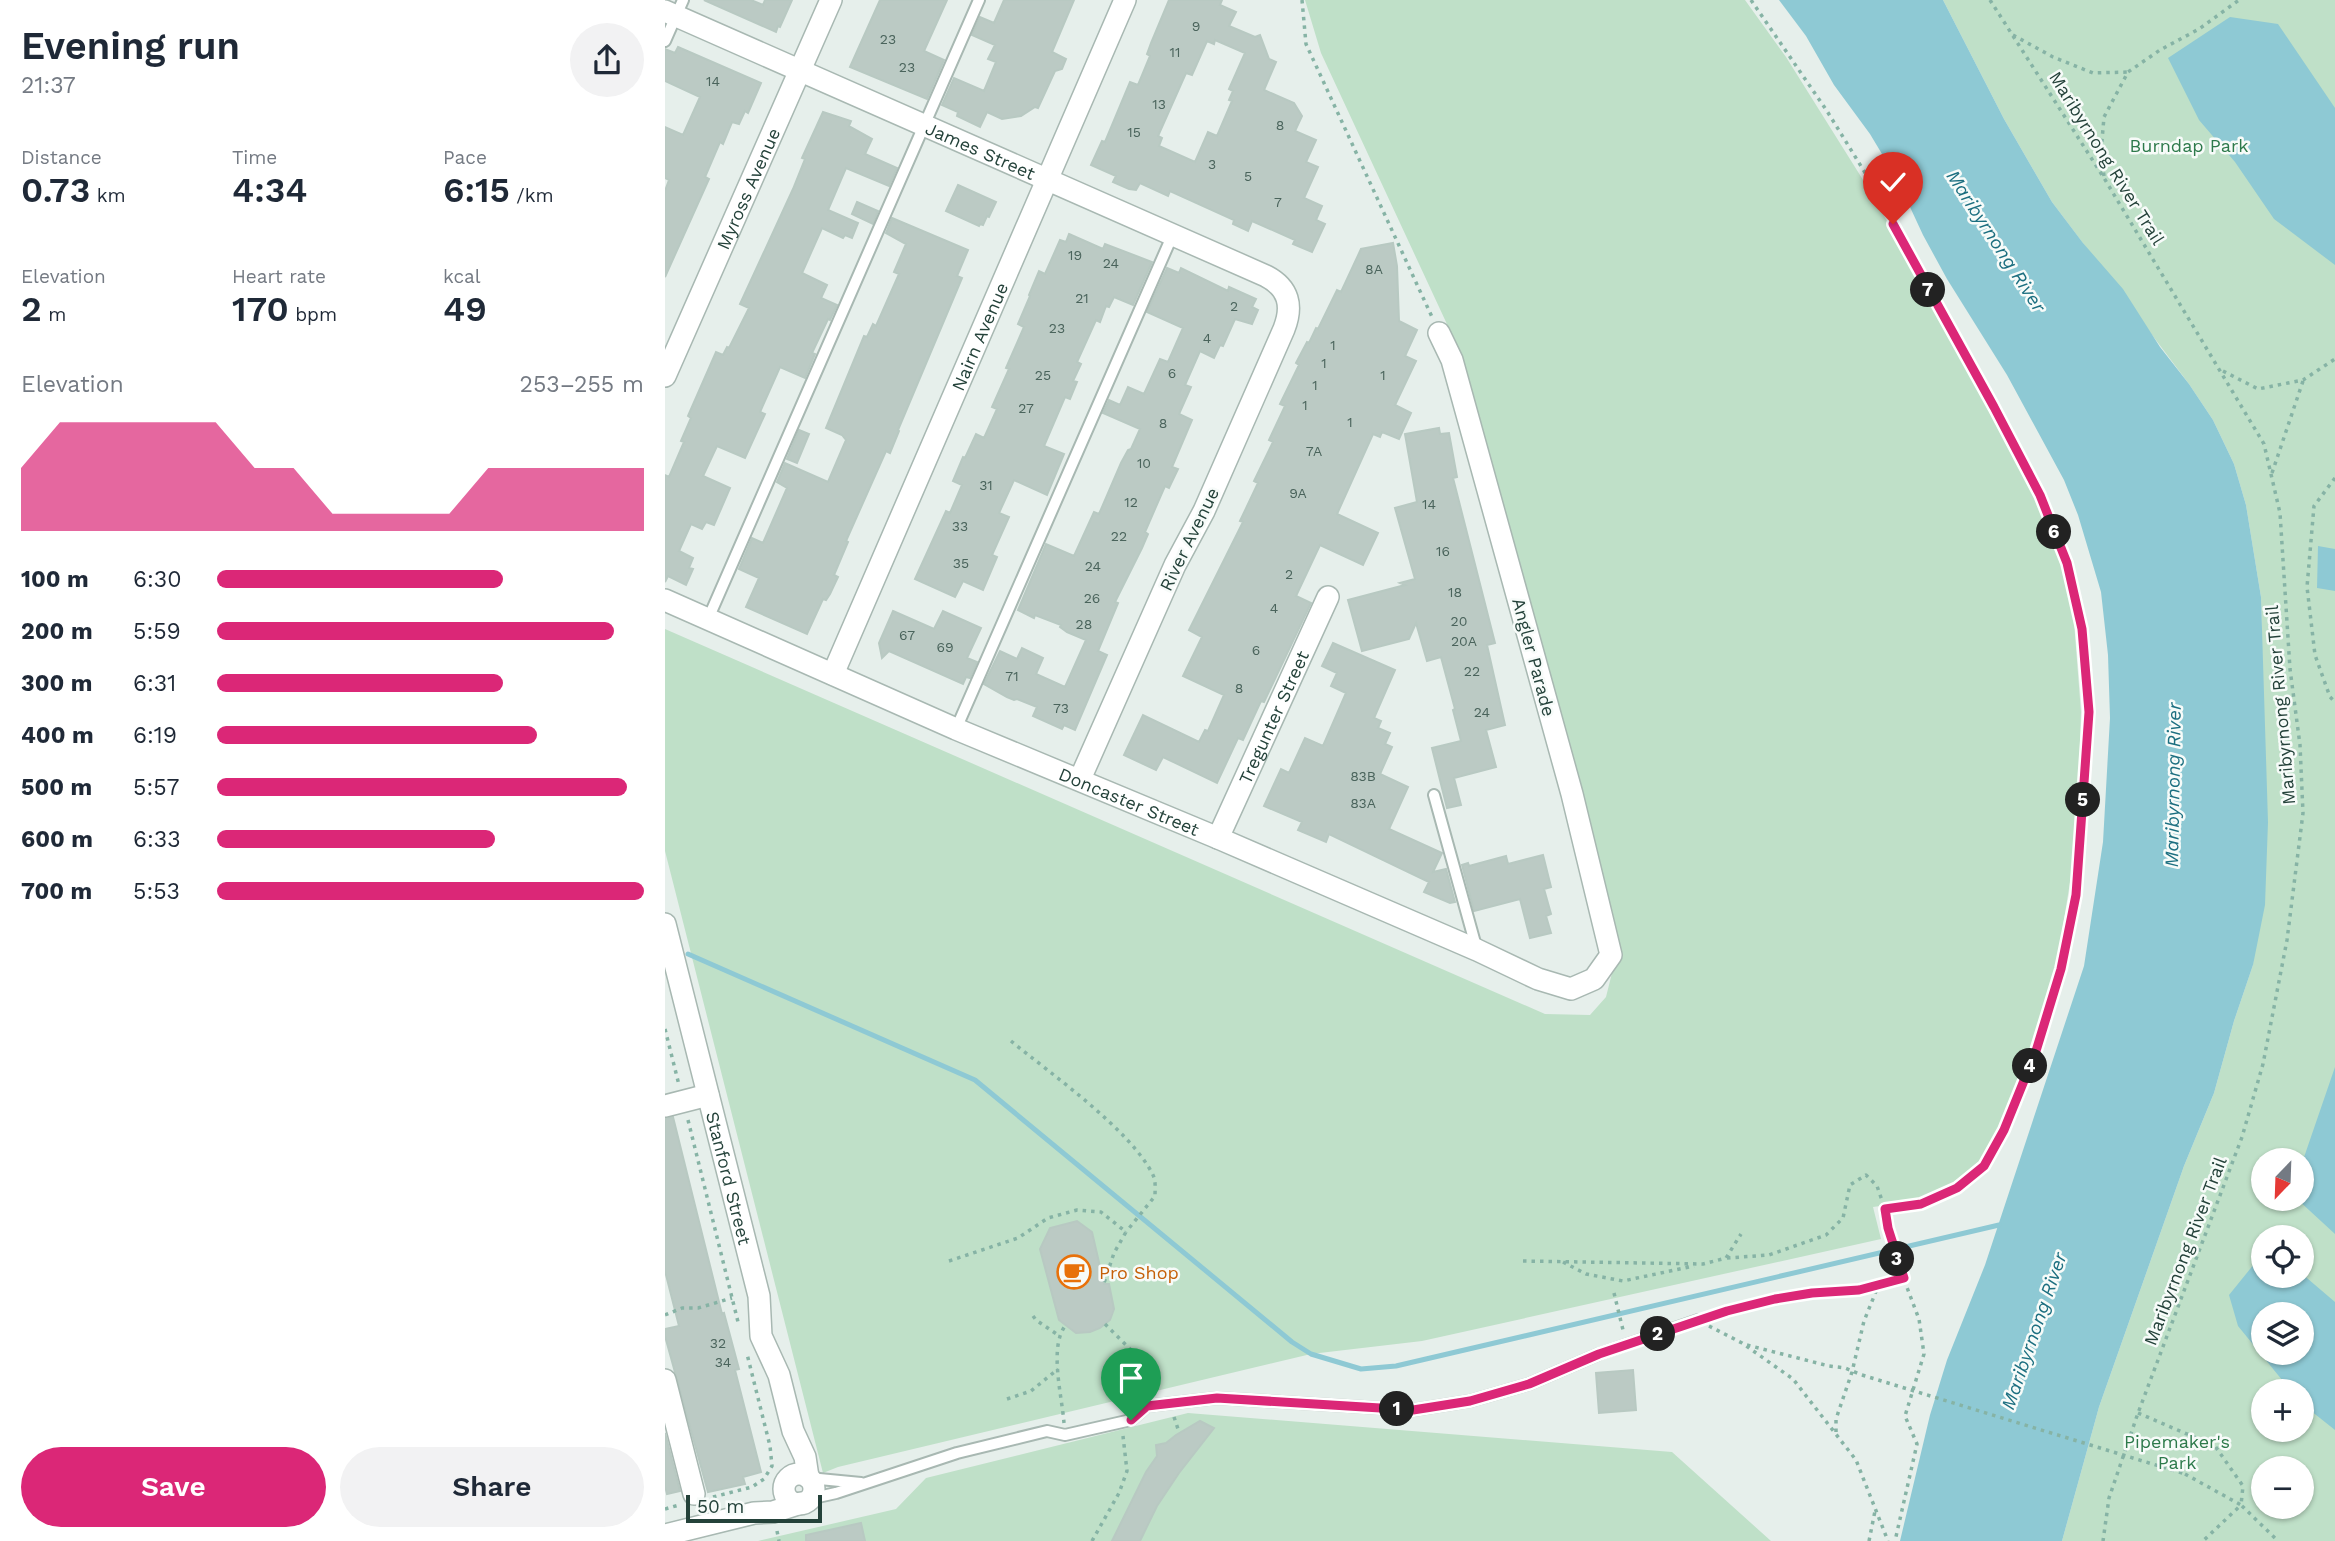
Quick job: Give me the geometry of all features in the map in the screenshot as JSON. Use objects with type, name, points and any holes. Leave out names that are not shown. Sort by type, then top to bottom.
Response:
[{"type":"street","name":"Myross Avenue","points":[[665,376],[831,0]]},
{"type":"street","name":"Nairn Avenue","points":[[833,674],[1125,0]]},
{"type":"street","name":"James Street","points":[[674,9],[800,71],[1273,279],[1288,297]]},
{"type":"street","name":"River Avenue","points":[[1080,779],[1175,565],[1204,511],[1284,329],[1290,308],[1288,297]]},
{"type":"street","name":"Angler Parade","points":[[1439,333],[1452,360],[1572,794],[1611,955],[1594,979]]},
{"type":"street","name":"Tregunter Street","points":[[1218,838],[1328,597]]},
{"type":"street","name":"Doncaster Street","points":[[665,600],[957,729],[1477,950],[1538,979],[1571,989],[1594,979]]},
{"type":"street","name":"Stanford Street","points":[[665,924],[759,1296],[761,1336],[779,1375],[793,1431],[793,1458],[800,1487]]},
{"type":"street","points":[[674,1104],[708,1095]]},
{"type":"street","points":[[665,1380],[669,1417],[697,1498]]},
{"type":"street","points":[[665,1535],[754,1513],[773,1512],[800,1487]]},
{"type":"lane","points":[[708,619],[979,0]]},
{"type":"lane","points":[[665,41],[674,9]]},
{"type":"lane","points":[[957,729],[1173,234]]},
{"type":"lane","points":[[1434,795],[1477,950]]},
{"type":"lane","points":[[800,1487],[836,1493],[957,1452],[1047,1431],[1065,1435],[1131,1420],[1147,1406],[1217,1398],[1413,1410],[1470,1401],[1529,1384],[1599,1354],[1698,1320]]},
{"type":"lane","points":[[800,1487],[860,1483]]},
{"type":"path","points":[[1302,0],[1306,44],[1439,333]]},
{"type":"path","points":[[1751,0],[1827,111],[1864,171],[1994,407],[2040,495],[2063,552],[2082,629],[2089,712],[2076,895],[2061,969],[2036,1051],[2004,1130],[1984,1166],[1957,1188],[1921,1204],[1885,1209]]},
{"type":"path","name":"Maribyrnong River Trail","points":[[1990,0],[2105,178],[2264,444],[2280,513],[2290,669],[2300,745],[2302,813],[2287,940],[2263,1064],[2242,1137],[2138,1413],[2109,1498],[2103,1541]]},
{"type":"path","points":[[2105,178],[2101,152],[2104,117],[2128,72],[2160,50],[2199,29],[2239,0]]},
{"type":"path","points":[[2012,34],[2053,57],[2094,72],[2128,72]]},
{"type":"path","points":[[2221,370],[2257,389],[2303,380],[2335,359]]},
{"type":"path","points":[[2271,475],[2303,380]]},
{"type":"path","points":[[2335,478],[2313,506],[2307,587],[2315,655],[2330,697],[2335,702]]},
{"type":"path","points":[[665,1029],[674,1104],[742,1338]]},
{"type":"path","points":[[1011,1041],[1110,1124],[1139,1154],[1155,1177],[1155,1196],[1126,1232],[1114,1253],[1104,1283]]},
{"type":"path","points":[[1562,1262],[1586,1274],[1623,1280],[1727,1258],[1769,1255],[1826,1235],[1843,1217],[1850,1185],[1866,1175],[1877,1186],[1885,1209],[1898,1264],[1919,1319],[1924,1354],[1905,1416],[1917,1444],[1895,1541]]},
{"type":"path","points":[[949,1261],[1018,1238],[1048,1218],[1077,1210],[1101,1212],[1126,1232]]},
{"type":"path","points":[[1727,1258],[1741,1234]]},
{"type":"path","points":[[1523,1261],[1703,1264]]},
{"type":"path","points":[[1698,1320],[1775,1299],[1859,1290],[1904,1278]]},
{"type":"path","points":[[1836,1434],[1836,1419],[1852,1373],[1864,1321],[1879,1284]]},
{"type":"path","points":[[1614,1293],[1623,1330]]},
{"type":"path","points":[[665,1315],[682,1308],[698,1308],[732,1297]]},
{"type":"path","points":[[1033,1316],[1058,1335]]},
{"type":"path","points":[[1698,1320],[1742,1343],[1793,1379],[1856,1460],[1888,1541]]},
{"type":"path","points":[[1105,1324],[1130,1349],[1173,1410],[1179,1432]]},
{"type":"path","points":[[1065,1326],[1058,1335],[1058,1369],[1065,1435]]},
{"type":"path","points":[[1742,1343],[1845,1368],[1852,1373],[2185,1474],[2241,1505],[2278,1541]]},
{"type":"path","points":[[665,1509],[697,1498],[752,1487],[764,1479],[772,1466],[770,1446],[746,1351]]},
{"type":"path","points":[[1007,1399],[1031,1391],[1058,1369]]},
{"type":"path","points":[[2138,1413],[2215,1446],[2243,1486],[2241,1505],[2203,1541]]},
{"type":"path","points":[[1093,1541],[1119,1493],[1127,1471],[1121,1422]]},
{"type":"path","points":[[1869,1541],[1876,1509]]},
{"type":"path","points":[[777,1531],[779,1541]]},
{"type":"green space","points":[[1305,0],[1745,0],[1786,57],[1875,199],[2037,500],[2072,596],[2081,712],[2077,839],[2056,969],[2016,1092],[1983,1158],[1948,1187],[1916,1201],[1873,1207],[1881,1239],[1422,1341],[1311,1354],[838,1467],[823,1473],[665,851],[665,629],[1545,1014],[1590,1015],[1606,997],[1616,957],[1459,350],[1321,53]]},
{"type":"green space","name":"Burndap Park","points":[[1943,0],[2335,0],[2335,1541],[2062,1541],[2099,1407],[2184,1166],[2214,1093],[2253,965],[2264,756],[2261,597],[2246,505],[2234,464],[2213,420],[2189,384],[2052,202],[2004,119]]},
{"type":"green space","points":[[1188,1413],[1672,1452],[1771,1541],[758,1541],[896,1509],[926,1478]]},
{"type":"water","name":"Maribyrnong River","points":[[1779,0],[1943,0],[2004,119],[2052,202],[2123,289],[2160,347],[2213,420],[2234,464],[2246,505],[2261,597],[2268,822],[2265,905],[2253,965],[2214,1093],[2184,1166],[2099,1407],[2062,1541],[1900,1541],[1930,1415],[1947,1360],[1985,1265],[2084,966],[2103,842],[2110,718],[2108,655],[2101,592],[2078,515],[2064,480],[2007,375],[1947,279],[1897,179],[1870,134],[1834,85],[1806,36]]},
{"type":"water","points":[[2230,17],[2278,24],[2335,108],[2335,265],[2274,219],[2235,162],[2199,120],[2168,58]]},
{"type":"water","points":[[2318,546],[2335,549],[2335,591],[2317,588]]},
{"type":"water","points":[[2335,1067],[2335,1234],[2310,1211],[2314,1211],[2314,1148],[2307,1148]]},
{"type":"water","points":[[2251,1268],[2251,1288],[2314,1288],[2314,1284],[2335,1302],[2335,1430],[2314,1413],[2314,1379],[2281,1379],[2270,1365],[2314,1365],[2314,1302],[2251,1302],[2251,1342],[2238,1326],[2229,1295]]},
{"type":"building","points":[[704,0],[751,0],[763,5],[765,0],[792,0],[776,32]]},
{"type":"building","points":[[880,0],[947,0],[924,51],[944,60],[927,99],[850,67]]},
{"type":"building","points":[[1004,0],[1074,0],[1052,52],[1066,59],[1062,69],[1055,71],[1038,108],[1035,107],[1021,116],[1002,119],[987,112],[980,127],[942,105],[954,78],[984,91],[996,62],[988,59],[995,45],[972,35],[980,17],[994,23]]},
{"type":"building","points":[[1169,0],[1222,0],[1220,5],[1236,12],[1229,26],[1255,37],[1260,35],[1269,59],[1276,62],[1264,90],[1294,103],[1302,116],[1295,131],[1316,140],[1306,162],[1318,167],[1304,198],[1322,206],[1316,220],[1325,224],[1312,252],[1293,244],[1295,240],[1252,221],[1248,231],[1233,224],[1234,220],[1170,191],[1168,196],[1140,183],[1136,190],[1129,189],[1113,182],[1116,176],[1091,165],[1102,141],[1105,142],[1130,82],[1138,85],[1150,56],[1147,54]],"holes":[[[1215,40],[1245,53],[1229,89],[1233,91],[1229,100],[1232,101],[1217,136],[1208,132],[1195,162],[1159,146],[1162,138],[1158,136],[1186,73],[1192,75],[1207,41],[1214,44]]]},
{"type":"building","points":[[678,47],[761,83],[748,113],[745,111],[739,124],[732,122],[723,144],[720,142],[705,177],[709,179],[665,277],[665,191],[669,180],[665,178],[665,127],[683,135],[700,97],[665,81],[665,49],[675,53]]},
{"type":"building","points":[[823,112],[851,121],[849,126],[872,139],[865,154],[897,168],[889,186],[846,168],[828,210],[858,223],[852,238],[845,235],[843,238],[822,228],[802,273],[827,285],[821,298],[837,305],[812,353],[815,354],[805,378],[780,367],[760,412],[765,414],[745,458],[717,446],[703,476],[730,488],[714,525],[706,522],[702,529],[691,524],[679,551],[693,558],[689,568],[693,569],[686,585],[668,576],[665,582],[665,475],[669,477],[684,442],[681,441],[691,418],[688,416],[716,352],[723,355],[727,347],[729,348],[749,308],[740,304],[793,189],[805,159],[802,158]]},
{"type":"building","points":[[958,185],[996,202],[983,225],[979,226],[946,211]]},
{"type":"building","points":[[857,202],[878,211],[873,224],[852,214]]},
{"type":"building","points":[[892,218],[968,250],[957,276],[962,278],[890,453],[886,451],[846,541],[848,542],[834,575],[838,577],[826,600],[823,599],[807,634],[746,607],[759,578],[739,569],[752,538],[763,543],[787,488],[777,482],[785,463],[828,482],[846,440],[842,435],[826,428],[864,336],[867,337],[873,324],[876,326],[899,274],[894,272],[906,244],[886,233]]},
{"type":"building","points":[[1069,234],[1103,249],[1105,244],[1152,262],[1133,305],[1114,297],[1109,307],[1106,306],[1100,322],[1096,320],[1077,362],[1081,364],[1073,381],[1077,382],[1070,399],[1065,397],[1044,446],[1064,454],[1047,495],[1014,480],[999,513],[1009,517],[992,555],[997,557],[983,590],[963,581],[955,597],[915,579],[946,511],[950,513],[962,485],[953,481],[963,457],[965,458],[976,434],[984,438],[997,409],[992,407],[1024,327],[1018,324],[1039,271],[1045,274],[1060,240],[1066,242]]},
{"type":"building","points":[[1393,243],[1397,266],[1399,321],[1417,330],[1405,356],[1416,361],[1395,405],[1411,413],[1399,439],[1382,432],[1380,437],[1373,434],[1337,514],[1378,533],[1363,565],[1320,545],[1296,596],[1311,603],[1264,702],[1261,701],[1243,740],[1238,738],[1217,783],[1163,757],[1156,770],[1124,755],[1143,715],[1199,742],[1205,730],[1208,731],[1224,695],[1183,676],[1202,637],[1189,630],[1243,522],[1240,521],[1258,483],[1254,481],[1273,442],[1269,440],[1285,406],[1280,404],[1307,342],[1309,343],[1316,328],[1318,329],[1337,290],[1341,292],[1361,249]]},
{"type":"building","points":[[1167,268],[1179,273],[1181,268],[1228,291],[1229,287],[1256,299],[1252,307],[1258,310],[1252,324],[1235,319],[1223,346],[1220,345],[1214,358],[1200,351],[1185,385],[1191,387],[1179,414],[1192,420],[1172,467],[1178,469],[1169,488],[1165,486],[1145,532],[1148,534],[1142,548],[1115,602],[1118,603],[1098,651],[1107,655],[1075,730],[1064,725],[1062,729],[1033,716],[1037,707],[1007,697],[984,684],[1000,651],[1017,659],[1022,648],[1043,658],[1036,674],[1065,687],[1086,640],[1067,632],[1061,625],[1035,615],[1034,618],[1018,610],[1046,544],[1074,556],[1094,512],[1099,514],[1121,463],[1140,429],[1103,413],[1109,400],[1120,405],[1128,387],[1144,394],[1160,359],[1168,362],[1183,328],[1147,312]]},
{"type":"building","points":[[1439,428],[1440,434],[1449,433],[1457,477],[1453,478],[1495,643],[1487,645],[1505,725],[1486,730],[1496,767],[1454,778],[1461,805],[1447,808],[1432,748],[1461,741],[1441,657],[1427,661],[1416,623],[1409,639],[1362,651],[1348,600],[1405,585],[1400,583],[1415,579],[1395,508],[1417,502],[1405,434]]},
{"type":"building","points":[[799,430],[809,434],[797,463],[787,459]]},
{"type":"building","points":[[893,611],[934,629],[943,611],[981,628],[967,658],[977,662],[970,678],[966,677],[963,684],[889,651],[882,658],[879,643]]},
{"type":"building","points":[[1333,643],[1395,670],[1374,718],[1381,721],[1378,728],[1390,733],[1385,744],[1392,747],[1380,774],[1408,787],[1389,829],[1442,853],[1433,872],[1446,869],[1455,902],[1450,903],[1424,892],[1429,882],[1329,834],[1326,842],[1298,830],[1302,822],[1264,806],[1281,769],[1289,773],[1305,738],[1323,746],[1346,693],[1331,686],[1337,673],[1322,666]]},
{"type":"building","points":[[1543,855],[1551,887],[1544,889],[1551,914],[1546,916],[1551,933],[1530,938],[1520,899],[1474,911],[1462,865],[1468,863],[1469,866],[1506,856],[1508,864]]},
{"type":"building","points":[[673,1117],[722,1314],[724,1313],[739,1369],[735,1370],[761,1472],[743,1477],[745,1484],[708,1492],[665,1336],[665,1329],[679,1326],[665,1271],[665,1119]]},
{"type":"building","name":"Pro Shop","points":[[1077,1221],[1092,1232],[1104,1284],[1109,1284],[1114,1309],[1110,1320],[1100,1328],[1076,1333],[1059,1320],[1040,1249],[1050,1228]]},
{"type":"building","points":[[1633,1370],[1636,1410],[1599,1413],[1596,1373]]},
{"type":"building","points":[[1200,1421],[1214,1428],[1157,1506],[1140,1541],[1112,1541],[1146,1472],[1157,1456],[1156,1445],[1166,1443]]},
{"type":"building","points":[[665,1433],[680,1491],[667,1494],[665,1486]]},
{"type":"building","points":[[861,1523],[865,1541],[806,1541],[806,1535]]},
{"type":"waterway","points":[[688,954],[975,1080],[1292,1342],[1311,1354],[1361,1369],[1396,1366],[1999,1225]]},
{"type":"place","name":"Pro Shop","points":[[1074,1272]]},
{"type":"route","points":[[1131,1420],[1147,1406],[1217,1398],[1413,1410],[1470,1401],[1529,1384],[1599,1354],[1727,1311],[1812,1293],[1859,1290],[1904,1278],[1888,1228],[1885,1209],[1921,1204],[1957,1188],[1984,1166],[2004,1130],[2036,1051],[2061,969],[2076,895],[2089,712],[2082,629],[2067,563],[2040,495],[1893,224]]},
{"type":"park label","name":"Pipemaker's Park","points":[[2177,1451]]}]
